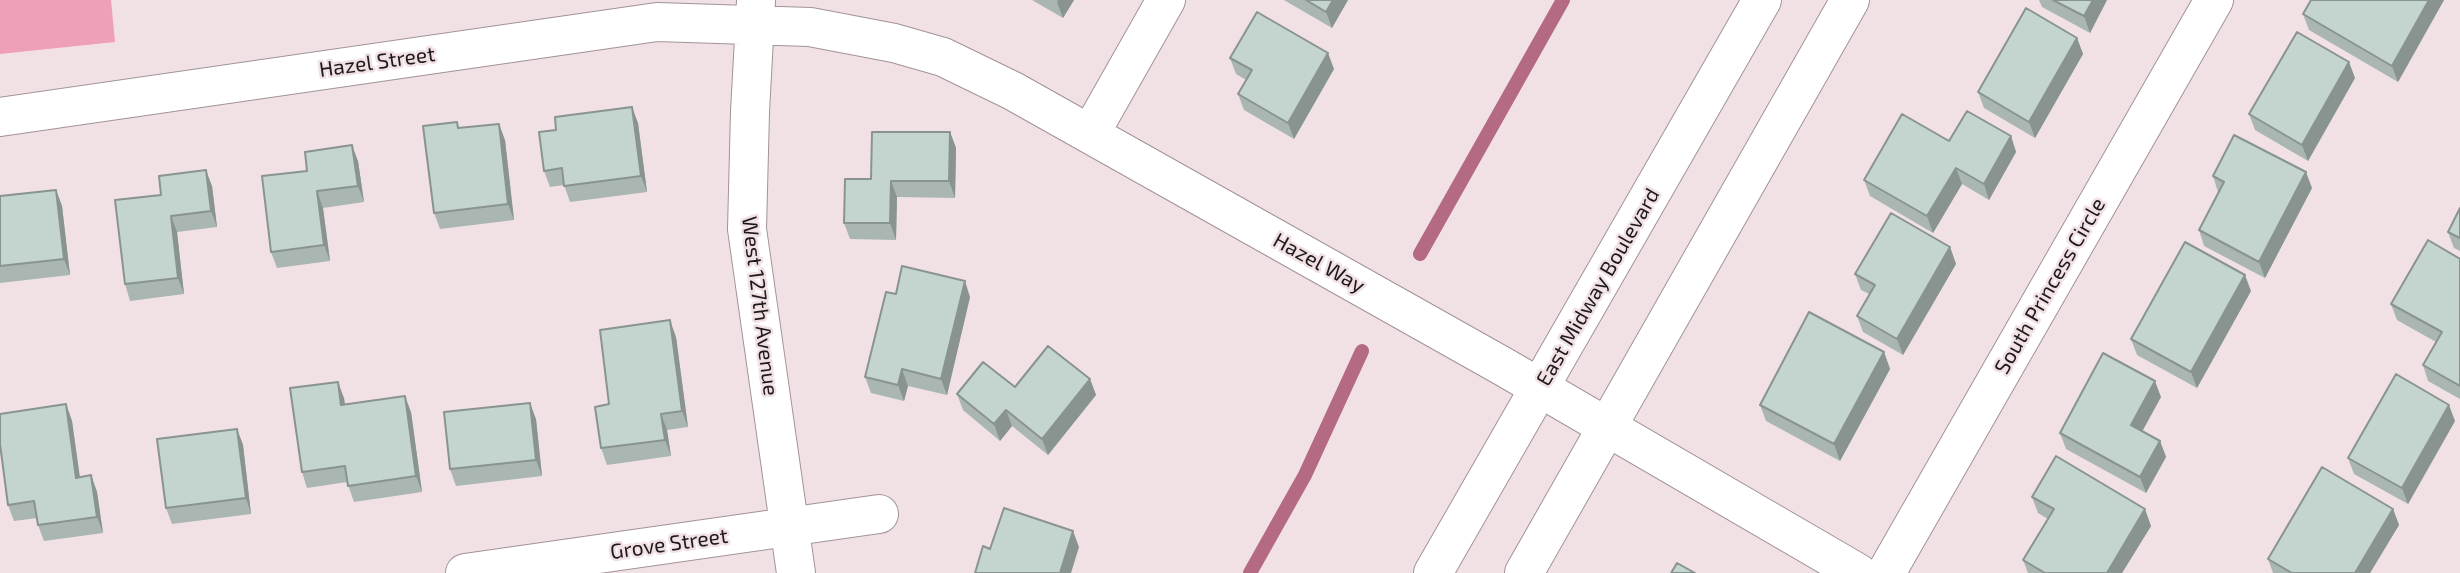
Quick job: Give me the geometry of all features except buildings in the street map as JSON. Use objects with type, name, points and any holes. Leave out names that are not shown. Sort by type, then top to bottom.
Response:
[{"type":"street","points":[[1090,134],[1166,0]]},
{"type":"street","name":"East Midway Boulevard","points":[[1433,573],[1762,0]]},
{"type":"street","points":[[1524,573],[1850,0]]},
{"type":"street","name":"South Princess Circle","points":[[1886,573],[2214,0]]},
{"type":"street","name":"Hazel Way","points":[[755,13],[894,43],[943,57],[1013,92],[1540,387],[1858,573]]},
{"type":"street","name":"Hazel Street","points":[[0,117],[657,22],[755,13]]},
{"type":"street","name":"West 127th Avenue","points":[[755,13],[747,229],[796,573]]},
{"type":"street","points":[[790,526],[879,514]]},
{"type":"street","name":"Grove Street","points":[[465,573],[790,526]]},
{"type":"shaded area","points":[[0,0],[111,0],[115,42],[0,54]]},
{"type":"waterway","points":[[1420,254],[1563,0]]},
{"type":"waterway","points":[[1250,573],[1305,475],[1362,351]]}]
